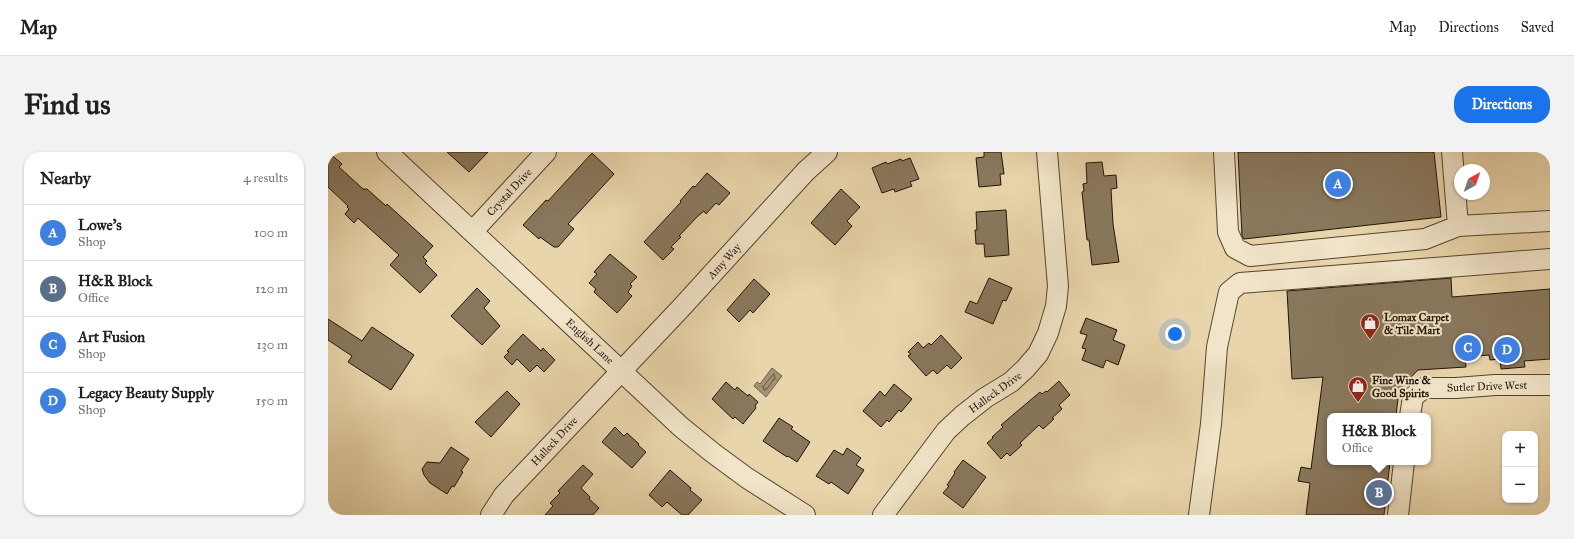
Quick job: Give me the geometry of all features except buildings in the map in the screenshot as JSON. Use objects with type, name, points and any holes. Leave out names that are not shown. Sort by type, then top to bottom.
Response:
[{"type":"street","name":"English Lane","points":[[388,152],[681,427],[747,478],[805,515]]},
{"type":"street","name":"Crystal Drive","points":[[473,232],[546,152]]},
{"type":"street","name":"Amy Way","points":[[621,371],[681,308],[806,171],[827,152]]},
{"type":"street","name":"Halleck Drive","points":[[884,515],[946,431],[962,416],[985,398],[1010,382],[1025,369],[1038,354],[1048,333],[1056,306],[1058,286],[1047,152]]},
{"type":"street","points":[[1224,152],[1228,232],[1235,248],[1250,256],[1425,239],[1458,226],[1550,221]]},
{"type":"street","points":[[1452,152],[1458,226]]},
{"type":"street","points":[[1198,515],[1211,424],[1217,347],[1229,292],[1240,283],[1550,259]]},
{"type":"street","name":"Halleck Drive","points":[[492,515],[504,494],[621,371]]},
{"type":"street","name":"Sutler Drive West","points":[[1410,413],[1413,397],[1424,388],[1456,388],[1495,385],[1550,385]]},
{"type":"street","points":[[1398,515],[1404,465]]},
{"type":"water","points":[[772,368],[782,376],[766,397],[754,386],[757,382],[760,384]]},
{"type":"place","name":"Lowe's","points":[[1338,184]]},
{"type":"place","name":"Lomax Carpet & Tile Mart","points":[[1370,340]]},
{"type":"place","name":"Art Fusion","points":[[1468,348]]},
{"type":"place","name":"Legacy Beauty Supply","points":[[1507,350]]},
{"type":"place","name":"Fine Wine & Good Spirits","points":[[1358,403]]},
{"type":"place","name":"H&R Block","points":[[1379,493]]}]
